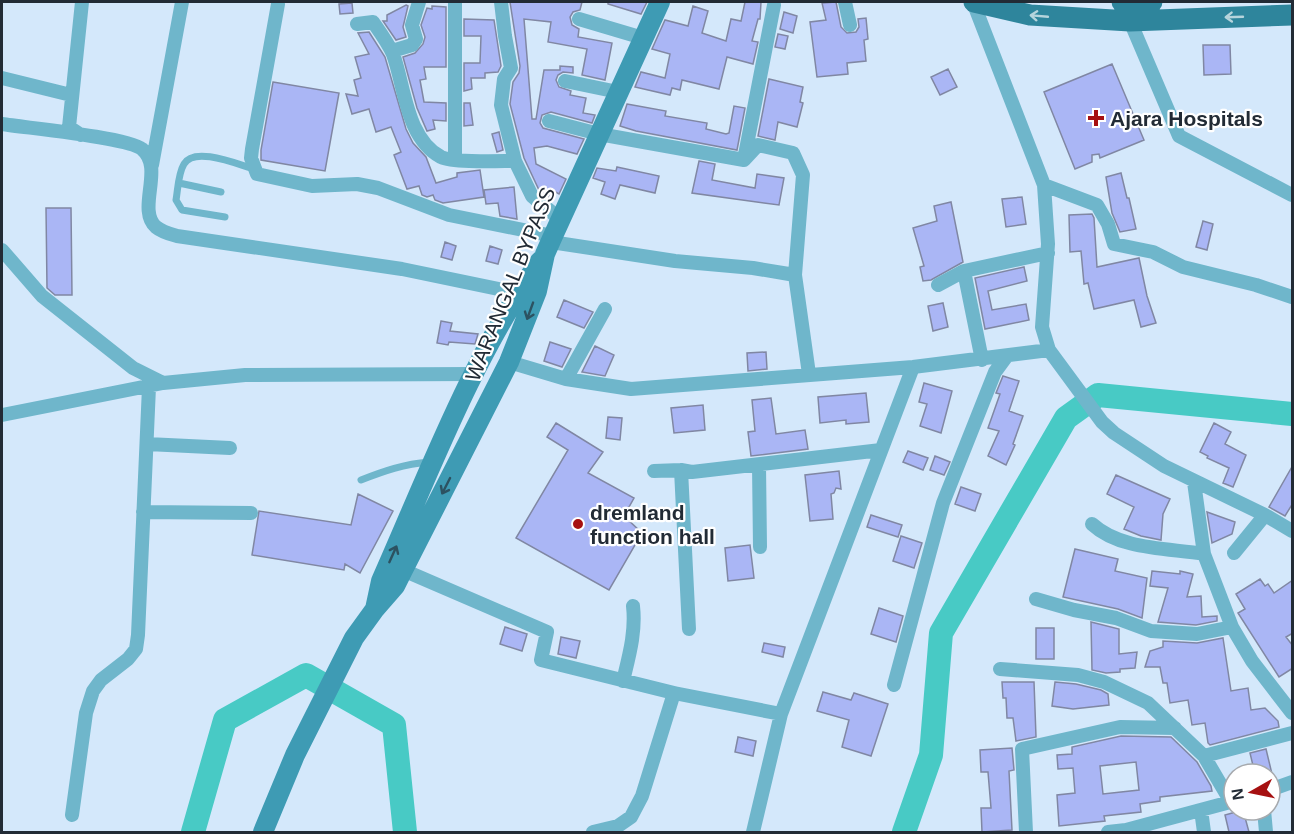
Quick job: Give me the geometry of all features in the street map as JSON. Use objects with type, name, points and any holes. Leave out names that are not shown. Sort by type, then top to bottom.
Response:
[{"type":"main road","name":"WARANGAL BYPASS","points":[[263,832],[295,755],[354,638],[395,586],[404,570],[509,362],[537,291],[553,238],[660,2]]},
{"type":"main road","points":[[973,2],[1030,15],[1129,8],[1293,15]]},
{"type":"main road","points":[[1122,2],[1129,8]]},
{"type":"main road","points":[[1129,8],[1152,2]]},
{"type":"main road","points":[[375,609],[381,581],[473,374],[518,293],[553,238]]},
{"type":"street","points":[[81,135],[69,127],[82,2]]},
{"type":"street","points":[[182,2],[152,165],[149,210],[153,225],[177,236],[402,269],[518,293]]},
{"type":"street","points":[[392,51],[412,45],[416,39],[412,25],[419,2]]},
{"type":"street","points":[[454,159],[455,2]]},
{"type":"street","points":[[501,2],[511,68],[504,80],[501,105],[515,162],[553,238]]},
{"type":"street","points":[[845,2],[850,25]]},
{"type":"street","points":[[973,2],[1044,185],[1048,253],[1042,327],[1049,350],[1102,422],[1132,445],[1194,482],[1293,531]]},
{"type":"street","points":[[278,4],[252,149],[254,169],[257,174],[312,186],[357,184],[378,188],[449,215],[553,238],[675,261],[753,268],[795,275]]},
{"type":"street","points":[[744,160],[774,5]]},
{"type":"street","points":[[1129,8],[1179,136],[1293,195]]},
{"type":"street","points":[[579,19],[643,38]]},
{"type":"street","points":[[357,24],[373,22],[392,51],[411,118],[421,139],[442,158],[515,162]]},
{"type":"street","points":[[2,78],[71,95]]},
{"type":"street","points":[[565,81],[618,92]]},
{"type":"street","points":[[549,121],[599,134],[744,160]]},
{"type":"street","points":[[2,124],[131,143],[143,150],[152,165]]},
{"type":"street","points":[[744,160],[758,145],[793,153],[803,175],[795,275],[809,374]]},
{"type":"street","points":[[1044,185],[1097,205],[1108,224],[1114,244],[1153,252],[1184,267],[1293,297]]},
{"type":"street","points":[[2,250],[42,296],[156,385]]},
{"type":"street","points":[[938,285],[964,271],[1048,253]]},
{"type":"street","points":[[964,271],[982,360]]},
{"type":"street","points":[[566,379],[605,309]]},
{"type":"street","points":[[509,362],[566,379],[631,389],[913,367],[1049,350]]},
{"type":"street","points":[[894,685],[943,503],[994,372],[1006,357]]},
{"type":"street","points":[[753,832],[781,714],[913,367]]},
{"type":"street","points":[[2,415],[156,385],[245,375],[473,374]]},
{"type":"street","points":[[72,815],[86,713],[93,690],[136,649],[147,444],[156,385]]},
{"type":"street","points":[[147,444],[230,448]]},
{"type":"street","points":[[654,471],[692,472],[881,450]]},
{"type":"street","points":[[759,465],[760,547]]},
{"type":"street","points":[[681,470],[689,629]]},
{"type":"street","points":[[1194,482],[1204,554],[1232,627],[1252,661],[1293,713]]},
{"type":"street","points":[[143,512],[251,513]]},
{"type":"street","points":[[1234,553],[1264,515]]},
{"type":"street","points":[[1092,524],[1112,538],[1204,554]]},
{"type":"street","points":[[404,570],[547,632],[541,660],[674,693],[781,714]]},
{"type":"street","points":[[1036,599],[1074,610],[1116,618],[1151,631],[1197,634],[1232,627]]},
{"type":"street","points":[[624,681],[635,622],[633,606]]},
{"type":"street","points":[[1000,669],[1078,675],[1104,681],[1148,703],[1204,756],[1222,785]]},
{"type":"street","points":[[593,832],[618,826],[631,817],[642,796],[674,693]]},
{"type":"street","points":[[1026,832],[1022,749],[1120,727],[1174,728]]},
{"type":"street","points":[[1204,756],[1293,733]]},
{"type":"street","points":[[1108,832],[1126,831],[1222,804]]},
{"type":"street","points":[[1201,810],[1204,832]]},
{"type":"lane","points":[[225,217],[182,210],[176,201],[185,162],[200,154],[254,169]]},
{"type":"lane","points":[[179,183],[221,192]]},
{"type":"lane","points":[[361,480],[407,464],[434,462]]},
{"type":"building","points":[[510,2],[582,2],[580,10],[573,12],[570,17],[572,25],[579,29],[578,37],[612,43],[605,80],[582,75],[587,49],[548,42],[551,22],[524,19],[532,119],[536,119],[544,70],[560,70],[560,66],[573,67],[573,73],[563,72],[558,75],[556,80],[559,87],[571,91],[570,95],[586,98],[583,113],[595,115],[592,123],[551,112],[542,115],[540,123],[543,128],[584,139],[577,154],[547,146],[534,148],[536,164],[566,179],[559,194],[552,190],[548,197],[539,190],[524,158],[510,104],[513,82],[519,73],[520,66]]},
{"type":"building","points":[[608,2],[647,2],[641,14],[608,4]]},
{"type":"building","points":[[745,2],[761,2],[760,19],[758,19],[752,41],[758,42],[753,64],[727,57],[719,89],[682,80],[680,90],[672,88],[670,95],[635,87],[641,72],[665,78],[670,54],[652,49],[665,20],[688,26],[693,6],[708,11],[702,33],[726,41],[731,19],[741,21]]},
{"type":"building","points":[[836,2],[841,27],[847,33],[856,32],[859,27],[858,19],[866,18],[868,39],[864,40],[866,61],[847,63],[848,74],[817,77],[810,22],[826,20],[822,3]]},
{"type":"building","points":[[352,3],[353,13],[340,14],[339,4]]},
{"type":"building","points":[[408,6],[403,27],[406,37],[396,40],[383,21],[387,21],[387,15]]},
{"type":"building","points":[[432,6],[446,7],[446,67],[424,67],[426,79],[420,80],[424,102],[446,103],[446,121],[433,120],[435,129],[427,131],[417,108],[403,57],[415,53],[423,44],[425,37],[421,25],[427,8],[432,9]]},
{"type":"building","points":[[784,12],[797,16],[793,33],[780,29]]},
{"type":"building","points":[[464,19],[494,20],[501,66],[498,72],[485,73],[485,78],[471,78],[472,89],[464,91],[464,63],[480,63],[481,36],[464,36]]},
{"type":"building","points":[[369,32],[385,57],[406,129],[413,143],[426,157],[436,183],[457,177],[457,173],[480,170],[484,197],[443,203],[435,200],[433,195],[427,197],[422,195],[419,186],[407,189],[394,155],[401,152],[391,127],[376,132],[369,109],[352,114],[346,94],[358,96],[354,80],[361,78],[355,57],[369,54],[358,33]]},
{"type":"building","points":[[778,34],[788,36],[785,49],[775,47]]},
{"type":"building","points":[[1203,45],[1230,45],[1231,74],[1204,75]]},
{"type":"building","points":[[1112,64],[1144,140],[1100,158],[1099,154],[1092,155],[1092,162],[1075,169],[1044,92]]},
{"type":"building","points":[[948,69],[957,87],[940,95],[931,77]]},
{"type":"building","points":[[769,79],[803,87],[800,102],[803,103],[797,127],[778,122],[775,140],[758,136]]},
{"type":"building","points":[[273,82],[339,93],[325,171],[261,160]]},
{"type":"building","points":[[464,103],[470,103],[473,125],[464,126]]},
{"type":"building","points":[[627,104],[666,111],[665,116],[707,123],[706,129],[726,134],[729,133],[734,106],[745,108],[737,150],[620,126]]},
{"type":"building","points":[[499,132],[503,150],[497,152],[492,134]]},
{"type":"building","points":[[699,161],[715,164],[712,180],[755,188],[757,174],[784,178],[779,205],[692,193]]},
{"type":"building","points":[[617,167],[659,176],[655,193],[620,185],[615,199],[601,194],[605,182],[593,178],[597,168],[616,171]]},
{"type":"building","points":[[1121,173],[1136,229],[1120,232],[1112,213],[1106,177]]},
{"type":"building","points":[[514,187],[517,219],[500,216],[498,203],[486,204],[484,190]]},
{"type":"building","points":[[1022,197],[1026,224],[1006,227],[1002,199]]},
{"type":"building","points":[[951,202],[963,262],[931,280],[923,281],[920,267],[924,266],[913,228],[937,221],[934,206]]},
{"type":"building","points":[[46,208],[71,208],[72,295],[55,295],[47,288]]},
{"type":"building","points":[[1092,214],[1097,267],[1139,258],[1147,296],[1156,323],[1141,327],[1134,300],[1094,309],[1088,283],[1084,284],[1081,251],[1070,252],[1069,215]]},
{"type":"building","points":[[1203,221],[1213,224],[1207,250],[1196,247]]},
{"type":"building","points":[[445,242],[456,246],[452,260],[441,257]]},
{"type":"building","points":[[490,246],[502,250],[498,264],[486,261]]},
{"type":"building","points":[[1024,267],[1027,281],[988,291],[992,310],[1026,304],[1029,320],[985,329],[975,278]]},
{"type":"building","points":[[564,300],[593,312],[584,328],[557,317]]},
{"type":"building","points":[[943,303],[948,327],[933,331],[928,306]]},
{"type":"building","points":[[441,321],[452,323],[450,331],[478,334],[475,344],[437,343]]},
{"type":"building","points":[[550,342],[571,349],[562,367],[544,361]]},
{"type":"building","points":[[595,346],[614,355],[605,376],[582,372]]},
{"type":"building","points":[[766,352],[767,369],[748,371],[747,353]]},
{"type":"building","points":[[1003,376],[1019,381],[1009,411],[1023,416],[1013,444],[1015,445],[1006,465],[988,456],[999,431],[988,428],[1000,394],[996,393]]},
{"type":"building","points":[[924,383],[952,391],[941,433],[920,426],[927,404],[919,402]]},
{"type":"building","points":[[866,393],[869,422],[846,424],[846,420],[820,423],[818,397]]},
{"type":"building","points":[[771,398],[776,434],[805,430],[808,449],[751,456],[748,432],[755,431],[752,400]]},
{"type":"building","points":[[703,405],[705,430],[674,433],[671,408]]},
{"type":"building","points":[[608,417],[622,418],[620,440],[606,438]]},
{"type":"building","name":"dremland function hall","points":[[556,423],[603,452],[588,473],[634,498],[624,516],[642,533],[609,590],[516,538],[568,450],[547,437]]},
{"type":"building","points":[[1214,423],[1231,432],[1225,444],[1246,455],[1233,487],[1223,483],[1229,468],[1207,458],[1208,456],[1200,452]]},
{"type":"building","points":[[908,451],[928,458],[923,470],[903,462]]},
{"type":"building","points":[[935,456],[950,462],[944,475],[930,470]]},
{"type":"building","points":[[1293,465],[1293,503],[1285,516],[1269,507]]},
{"type":"building","points":[[839,471],[841,489],[836,488],[831,494],[833,519],[810,521],[805,475]]},
{"type":"building","points":[[1116,475],[1170,499],[1163,514],[1161,540],[1141,536],[1124,529],[1134,507],[1107,494]]},
{"type":"building","points":[[961,487],[981,494],[975,511],[955,504]]},
{"type":"building","points":[[358,494],[393,511],[360,573],[345,564],[344,570],[252,555],[259,511],[351,525]]},
{"type":"building","points":[[1207,512],[1235,522],[1232,534],[1212,543]]},
{"type":"building","points":[[871,515],[902,525],[898,537],[867,527]]},
{"type":"building","points":[[901,536],[922,543],[914,568],[893,561]]},
{"type":"building","points":[[750,545],[754,578],[728,581],[725,548]]},
{"type":"building","points":[[1075,549],[1118,559],[1115,571],[1147,578],[1142,618],[1118,609],[1063,597]]},
{"type":"building","points":[[1152,571],[1180,574],[1180,571],[1193,574],[1187,597],[1201,596],[1202,617],[1217,616],[1217,621],[1196,625],[1158,622],[1168,588],[1150,586]]},
{"type":"building","points":[[1260,579],[1265,586],[1268,584],[1274,593],[1293,580],[1293,633],[1286,637],[1293,646],[1293,668],[1279,677],[1238,613],[1245,609],[1236,594]]},
{"type":"building","points":[[879,608],[903,616],[896,642],[871,634]]},
{"type":"building","points":[[1091,622],[1119,629],[1119,654],[1137,652],[1135,668],[1106,673],[1092,670]]},
{"type":"building","points":[[505,627],[527,634],[522,651],[500,644]]},
{"type":"building","points":[[1036,628],[1054,628],[1054,659],[1036,659]]},
{"type":"building","points":[[561,637],[580,641],[576,658],[558,654]]},
{"type":"building","points":[[1223,638],[1231,691],[1248,688],[1251,710],[1265,708],[1278,721],[1279,727],[1210,745],[1205,723],[1192,725],[1188,700],[1170,703],[1167,683],[1163,683],[1160,667],[1145,667],[1150,651],[1163,647],[1163,641],[1197,643]]},
{"type":"building","points":[[764,643],[785,647],[783,657],[762,652]]},
{"type":"building","points":[[1002,682],[1034,682],[1036,737],[1016,741],[1013,718],[1007,718]]},
{"type":"building","points":[[1055,682],[1101,690],[1108,694],[1109,705],[1073,709],[1052,706]]},
{"type":"building","points":[[823,692],[851,700],[854,693],[888,704],[871,756],[842,747],[849,720],[817,711]]},
{"type":"building","points":[[1121,736],[1171,737],[1197,762],[1212,791],[1160,797],[1160,801],[1140,804],[1141,812],[1104,816],[1105,821],[1059,826],[1057,795],[1075,793],[1073,768],[1058,769],[1057,755],[1072,754],[1072,747]],"holes":[[[1136,762],[1139,790],[1103,794],[1100,766]]]},
{"type":"building","points":[[738,737],[756,741],[753,756],[735,752]]},
{"type":"building","points":[[1012,748],[1014,770],[1009,771],[1012,830],[982,832],[981,808],[991,808],[988,772],[981,772],[980,750]]},
{"type":"building","points":[[1266,749],[1269,762],[1252,762],[1250,753]]},
{"type":"building","points":[[1227,822],[1246,822],[1249,832],[1229,832]]},
{"type":"waterway","points":[[904,832],[931,755],[941,633],[1066,418],[1098,395],[1292,414]]},
{"type":"waterway","points":[[193,832],[225,720],[306,675],[394,725],[405,832]]},
{"type":"place","name":"Ajara Hospitals","points":[[1096,118]]},
{"type":"place","name":"dremland function hall","points":[[578,524]]}]
